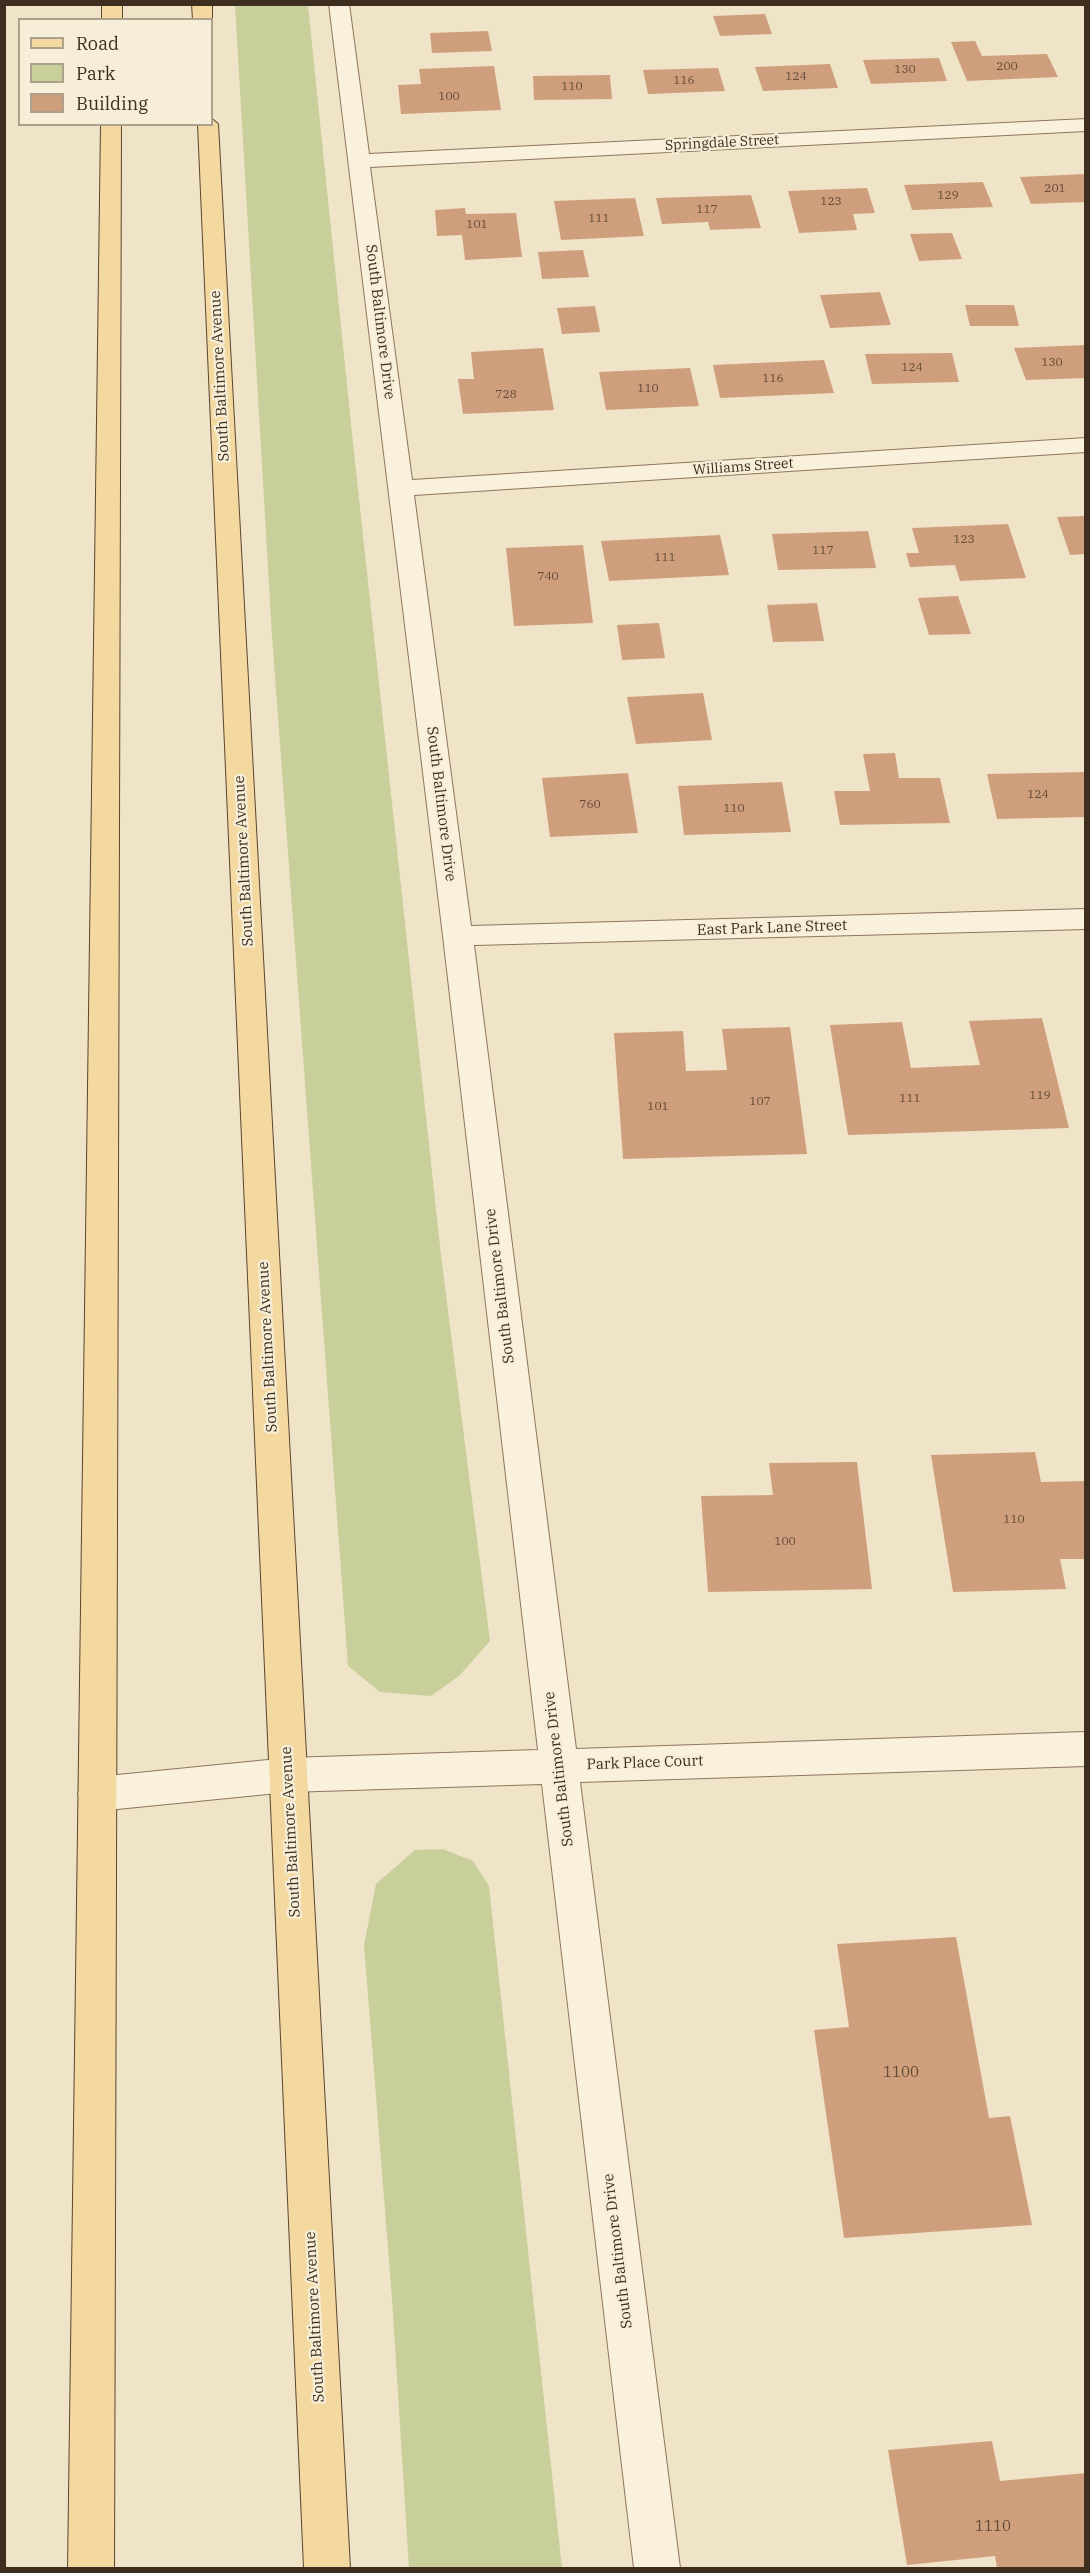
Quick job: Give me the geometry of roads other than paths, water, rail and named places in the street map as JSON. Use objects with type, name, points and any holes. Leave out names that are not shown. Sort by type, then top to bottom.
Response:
[{"type":"main road","points":[[91,2568],[111,126]]},
{"type":"main road","name":"South Baltimore Avenue","points":[[208,126],[327,2568]]},
{"type":"street","name":"South Baltimore Drive","points":[[339,4],[458,936],[657,2568]]},
{"type":"street","name":"Springdale Street","points":[[359,161],[1086,125]]},
{"type":"street","name":"Williams Street","points":[[401,488],[1086,445]]},
{"type":"street","name":"East Park Lane Street","points":[[458,936],[1086,919]]},
{"type":"street","name":"Park Place Court","points":[[97,1794],[288,1775],[1086,1749]]}]
